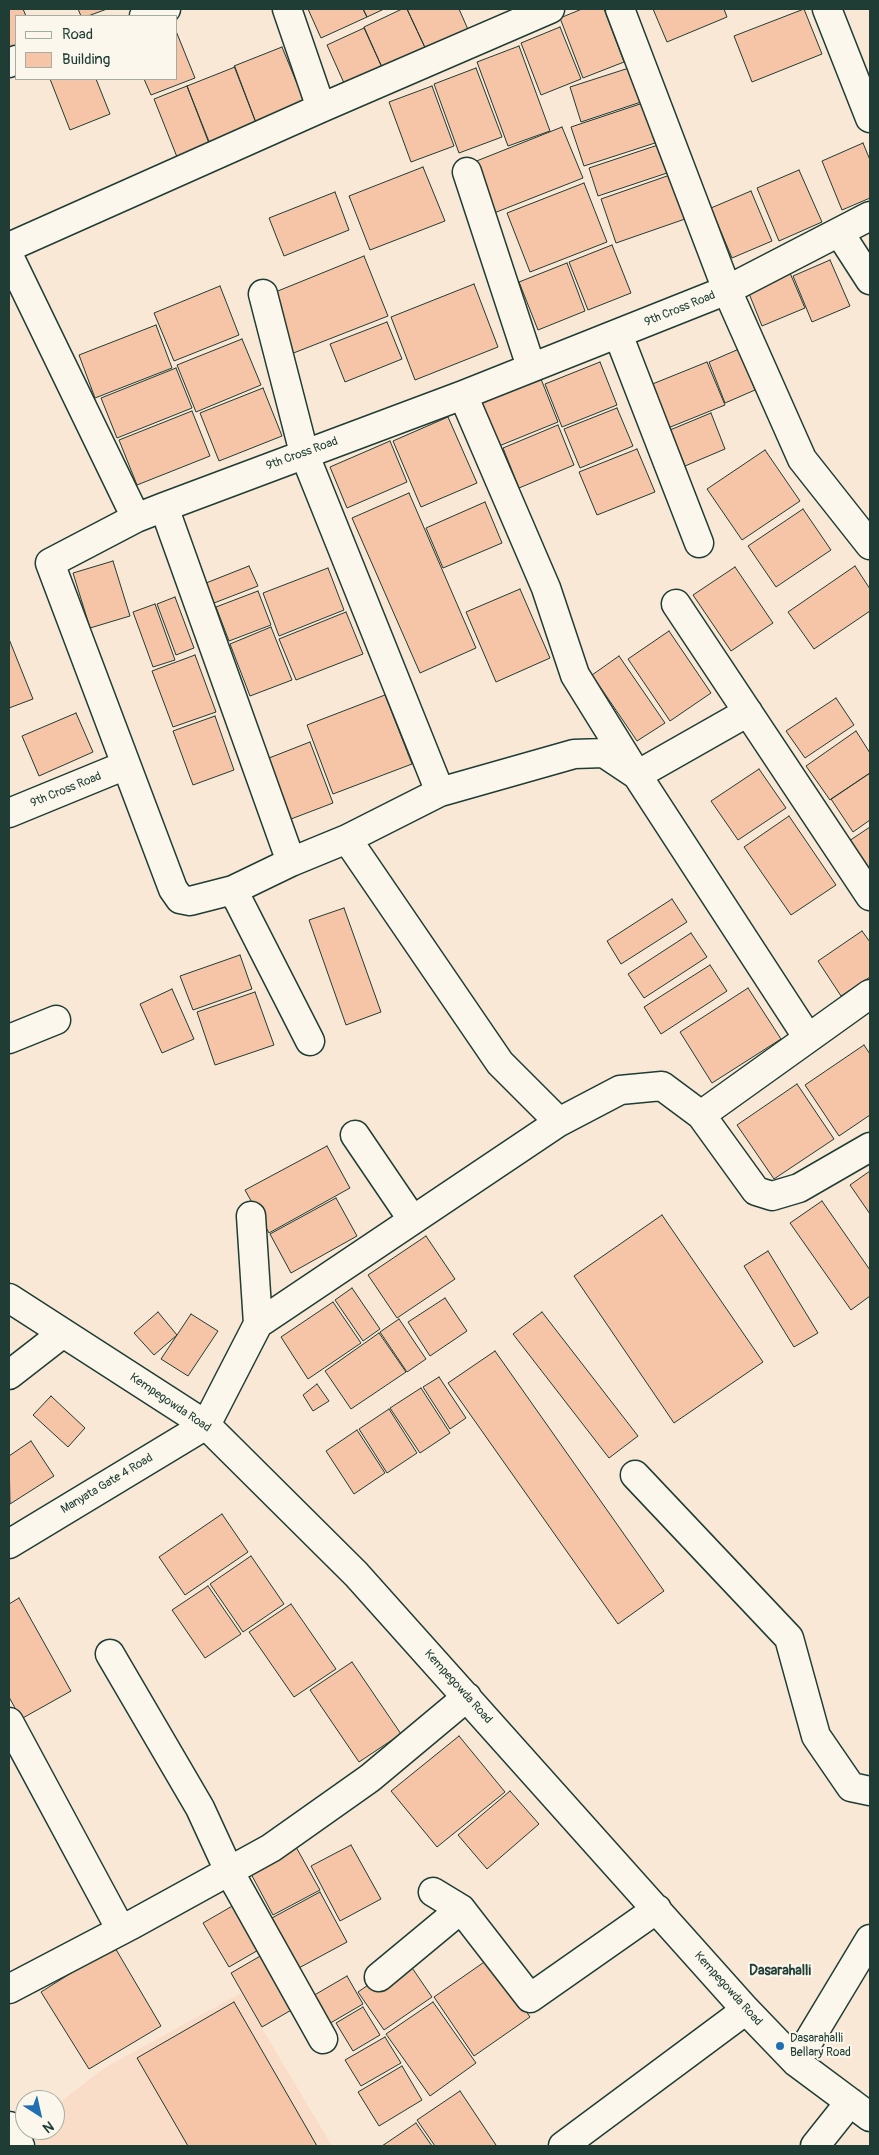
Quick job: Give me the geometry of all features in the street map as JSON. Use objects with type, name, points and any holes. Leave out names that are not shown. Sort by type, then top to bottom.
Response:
[{"type":"street","points":[[147,15],[166,9]]},
{"type":"street","points":[[287,9],[321,108]]},
{"type":"street","points":[[9,247],[321,108],[550,9]]},
{"type":"street","points":[[620,9],[727,290],[802,459],[870,545]]},
{"type":"street","points":[[827,9],[870,118]]},
{"type":"street","points":[[467,172],[531,367]]},
{"type":"street","name":"9th Cross Road","points":[[9,813],[126,765],[50,563],[136,518],[304,453],[463,395],[727,290],[870,216]]},
{"type":"street","points":[[839,232],[870,280]]},
{"type":"street","points":[[9,256],[136,518]]},
{"type":"street","points":[[263,294],[304,453],[440,792]]},
{"type":"street","points":[[618,334],[699,543]]},
{"type":"street","points":[[463,395],[546,588],[575,675],[637,775],[808,1038]]},
{"type":"street","points":[[164,507],[291,862]]},
{"type":"street","points":[[676,604],[870,896]]},
{"type":"street","points":[[637,775],[748,712]]},
{"type":"street","points":[[126,765],[173,889],[180,899],[190,901],[233,890],[347,838],[440,792],[574,754],[604,753],[637,775]]},
{"type":"street","points":[[347,838],[500,1063],[559,1122]]},
{"type":"street","points":[[233,890],[310,1041]]},
{"type":"street","points":[[700,1115],[870,994]]},
{"type":"street","points":[[9,1039],[56,1020]]},
{"type":"street","points":[[206,1425],[258,1324],[559,1122],[620,1090],[662,1086],[700,1115],[756,1191],[772,1196],[799,1188],[870,1147]]},
{"type":"street","points":[[355,1135],[412,1219]]},
{"type":"street","points":[[252,1216],[258,1324]]},
{"type":"street","name":"Kempegowda Road","points":[[9,1298],[206,1425],[356,1574],[746,2010],[796,2062],[860,2110]]},
{"type":"street","points":[[9,1375],[63,1333]]},
{"type":"street","name":"Manyata Gate 4 Road","points":[[9,1544],[206,1425]]},
{"type":"street","points":[[635,1475],[789,1638],[816,1736],[851,1786],[870,1791]]},
{"type":"street","points":[[110,1654],[200,1808],[229,1871],[323,2039]]},
{"type":"street","points":[[9,1989],[271,1848],[370,1778],[467,1697]]},
{"type":"street","points":[[9,1722],[121,1930]]},
{"type":"street","points":[[433,1892],[461,1909],[530,1998],[657,1909]]},
{"type":"street","points":[[379,1978],[461,1909]]},
{"type":"street","points":[[796,2062],[870,1939]]},
{"type":"street","points":[[563,2146],[746,2010]]},
{"type":"street","points":[[815,2146],[860,2110]]},
{"type":"shaded area","points":[[241,1993],[332,2146],[9,2146],[15,2140],[65,2140],[65,2098],[104,2068]]},
{"type":"building","points":[[9,9],[23,9],[26,15],[15,15],[15,49],[9,52]]},
{"type":"building","points":[[78,9],[107,9],[91,15],[81,15]]},
{"type":"building","points":[[308,9],[363,9],[367,17],[321,38]]},
{"type":"building","points":[[363,9],[384,9],[367,17]]},
{"type":"building","points":[[402,9],[407,9],[428,54],[385,74],[364,27]]},
{"type":"building","points":[[407,9],[459,9],[470,34],[428,54]]},
{"type":"building","points":[[582,9],[604,9],[624,62],[583,78],[560,18]]},
{"type":"building","points":[[653,9],[724,9],[727,17],[667,42]]},
{"type":"building","points":[[804,9],[822,54],[752,82],[734,36]]},
{"type":"building","points":[[560,27],[581,79],[541,95],[521,43]]},
{"type":"building","points":[[364,28],[385,74],[348,92],[327,45]]},
{"type":"building","points":[[178,36],[195,78],[151,95],[144,80],[178,80]]},
{"type":"building","points":[[519,46],[550,131],[508,146],[477,62]]},
{"type":"building","points":[[282,47],[307,108],[258,128],[234,66]]},
{"type":"building","points":[[235,67],[258,128],[210,146],[187,86]]},
{"type":"building","points":[[632,67],[644,101],[581,122],[570,87]]},
{"type":"building","points":[[476,68],[502,137],[459,153],[434,84]]},
{"type":"building","points":[[50,80],[96,80],[110,114],[70,130]]},
{"type":"building","points":[[187,86],[210,144],[177,157],[154,99]]},
{"type":"building","points":[[432,86],[454,146],[411,162],[389,102]]},
{"type":"building","points":[[643,103],[655,143],[584,166],[571,127]]},
{"type":"building","points":[[562,127],[583,178],[494,213],[474,162]]},
{"type":"building","points":[[863,143],[870,160],[870,198],[842,210],[822,161]]},
{"type":"building","points":[[658,145],[667,173],[598,196],[589,168]]},
{"type":"building","points":[[423,167],[445,221],[370,250],[349,196]]},
{"type":"building","points":[[799,170],[822,222],[779,241],[757,188]]},
{"type":"building","points":[[670,175],[685,219],[616,243],[601,199]]},
{"type":"building","points":[[584,183],[607,242],[530,272],[507,213]]},
{"type":"building","points":[[751,191],[772,241],[732,258],[711,208]]},
{"type":"building","points":[[335,192],[349,230],[284,256],[269,218]]},
{"type":"building","points":[[612,245],[631,293],[588,310],[569,262]]},
{"type":"building","points":[[364,256],[388,316],[291,354],[268,295]]},
{"type":"building","points":[[830,260],[850,306],[812,322],[793,276]]},
{"type":"building","points":[[567,263],[585,311],[538,330],[519,282]]},
{"type":"building","points":[[790,273],[805,308],[762,326],[748,291]]},
{"type":"building","points":[[474,284],[498,347],[415,380],[391,317]]},
{"type":"building","points":[[220,286],[239,335],[174,361],[154,313]]},
{"type":"building","points":[[387,322],[402,359],[345,382],[330,344]]},
{"type":"building","points":[[156,325],[172,368],[95,398],[79,355]]},
{"type":"building","points":[[242,339],[261,385],[196,412],[177,365]]},
{"type":"building","points":[[739,349],[755,390],[725,403],[709,362]]},
{"type":"building","points":[[600,362],[617,405],[562,427],[545,384]]},
{"type":"building","points":[[707,362],[725,405],[668,428],[650,385]]},
{"type":"building","points":[[176,368],[192,408],[117,438],[101,398]]},
{"type":"building","points":[[541,379],[558,422],[499,446],[482,402]]},
{"type":"building","points":[[263,388],[282,436],[219,461],[200,413]]},
{"type":"building","points":[[617,408],[633,446],[580,468],[564,429]]},
{"type":"building","points":[[192,411],[210,456],[137,485],[119,440]]},
{"type":"building","points":[[711,413],[725,449],[685,466],[670,430]]},
{"type":"building","points":[[448,417],[477,483],[421,507],[393,441]]},
{"type":"building","points":[[558,425],[574,465],[519,488],[503,448]]},
{"type":"building","points":[[390,441],[407,482],[347,508],[330,467]]},
{"type":"building","points":[[637,449],[655,492],[597,515],[579,472]]},
{"type":"building","points":[[765,450],[800,501],[742,540],[707,489]]},
{"type":"building","points":[[409,493],[476,648],[420,673],[352,518]]},
{"type":"building","points":[[485,502],[502,543],[443,568],[426,528]]},
{"type":"building","points":[[803,509],[831,550],[776,587],[748,546]]},
{"type":"building","points":[[113,561],[130,616],[90,628],[73,573]]},
{"type":"building","points":[[249,566],[258,586],[214,603],[206,583]]},
{"type":"building","points":[[855,566],[870,589],[870,611],[814,649],[788,612]]},
{"type":"building","points":[[735,567],[773,623],[731,651],[693,595]]},
{"type":"building","points":[[328,568],[344,610],[279,636],[263,593]]},
{"type":"building","points":[[520,589],[550,658],[496,682],[466,612]]},
{"type":"building","points":[[258,591],[271,625],[229,641],[216,607]]},
{"type":"building","points":[[175,597],[194,648],[176,655],[157,604]]},
{"type":"building","points":[[155,604],[175,660],[153,667],[133,612]]},
{"type":"building","points":[[346,612],[363,654],[296,680],[279,639]]},
{"type":"building","points":[[271,627],[292,680],[250,696],[230,644]]},
{"type":"building","points":[[669,631],[711,693],[670,721],[628,659]]},
{"type":"building","points":[[9,639],[33,699],[9,708]]},
{"type":"building","points":[[195,655],[216,712],[173,727],[152,671]]},
{"type":"building","points":[[619,656],[665,723],[637,741],[592,675]]},
{"type":"building","points":[[385,695],[412,764],[333,794],[307,725]]},
{"type":"building","points":[[836,698],[854,725],[805,758],[786,731]]},
{"type":"building","points":[[76,713],[93,752],[39,776],[22,736]]},
{"type":"building","points":[[215,716],[234,770],[193,785],[173,731]]},
{"type":"building","points":[[856,731],[870,753],[870,773],[830,800],[806,766]]},
{"type":"building","points":[[310,742],[333,803],[291,819],[269,758]]},
{"type":"building","points":[[759,769],[786,808],[738,840],[711,801]]},
{"type":"building","points":[[870,773],[870,820],[853,832],[831,799]]},
{"type":"building","points":[[789,816],[836,885],[791,915],[744,847]]},
{"type":"building","points":[[870,827],[870,872],[849,841]]},
{"type":"building","points":[[672,899],[687,922],[621,964],[607,941]]},
{"type":"building","points":[[344,908],[381,1012],[346,1025],[309,920]]},
{"type":"building","points":[[862,931],[870,942],[870,977],[841,996],[818,961]]},
{"type":"building","points":[[691,933],[707,957],[644,998],[628,974]]},
{"type":"building","points":[[240,955],[252,989],[193,1010],[180,976]]},
{"type":"building","points":[[710,965],[727,991],[661,1034],[644,1007]]},
{"type":"building","points":[[748,988],[781,1039],[712,1083],[680,1032]]},
{"type":"building","points":[[172,989],[194,1039],[162,1053],[140,1004]]},
{"type":"building","points":[[255,992],[274,1045],[215,1065],[197,1012]]},
{"type":"building","points":[[864,1045],[870,1054],[870,1115],[839,1136],[805,1085]]},
{"type":"building","points":[[797,1084],[834,1139],[774,1179],[737,1125]]},
{"type":"building","points":[[327,1146],[350,1188],[269,1233],[245,1190]]},
{"type":"building","points":[[870,1171],[870,1214],[850,1185]]},
{"type":"building","points":[[336,1198],[357,1236],[291,1273],[270,1234]]},
{"type":"building","points":[[822,1201],[870,1270],[870,1296],[851,1310],[790,1223]]},
{"type":"building","points":[[662,1215],[763,1362],[674,1423],[574,1276]]},
{"type":"building","points":[[426,1236],[455,1279],[397,1318],[368,1275]]},
{"type":"building","points":[[768,1251],[818,1333],[794,1347],[744,1266]]},
{"type":"building","points":[[352,1288],[380,1329],[363,1341],[335,1300]]},
{"type":"building","points":[[445,1298],[467,1331],[430,1356],[408,1322]]},
{"type":"building","points":[[333,1302],[361,1343],[308,1379],[281,1337]]},
{"type":"building","points":[[158,1312],[177,1335],[154,1355],[134,1333]]},
{"type":"building","points":[[542,1312],[638,1436],[609,1458],[513,1334]]},
{"type":"building","points":[[191,1314],[218,1331],[188,1376],[161,1359]]},
{"type":"building","points":[[399,1319],[426,1359],[407,1372],[380,1332]]},
{"type":"building","points":[[379,1333],[406,1372],[351,1409],[325,1371]]},
{"type":"building","points":[[495,1351],[664,1591],[618,1624],[448,1383]]},
{"type":"building","points":[[439,1377],[466,1418],[450,1429],[423,1387]]},
{"type":"building","points":[[317,1384],[329,1401],[313,1411],[303,1395]]},
{"type":"building","points":[[421,1388],[450,1433],[420,1453],[390,1408]]},
{"type":"building","points":[[51,1396],[85,1428],[68,1447],[33,1415]]},
{"type":"building","points":[[389,1409],[417,1453],[387,1473],[359,1429]]},
{"type":"building","points":[[357,1430],[385,1473],[354,1494],[326,1451]]},
{"type":"building","points":[[31,1441],[54,1476],[10,1504],[9,1456]]},
{"type":"building","points":[[222,1514],[248,1552],[185,1595],[159,1557]]},
{"type":"building","points":[[251,1556],[284,1604],[243,1632],[210,1584]]},
{"type":"building","points":[[208,1586],[241,1634],[205,1658],[172,1610]]},
{"type":"building","points":[[19,1598],[71,1691],[21,1719],[9,1697],[9,1604]]},
{"type":"building","points":[[291,1604],[336,1669],[294,1697],[249,1632]]},
{"type":"building","points":[[352,1662],[401,1734],[359,1762],[310,1690]]},
{"type":"building","points":[[459,1736],[505,1792],[437,1847],[391,1791]]},
{"type":"building","points":[[510,1791],[539,1824],[487,1869],[458,1835]]},
{"type":"building","points":[[351,1845],[381,1899],[340,1921],[311,1866]]},
{"type":"building","points":[[296,1847],[320,1890],[273,1915],[250,1872]]},
{"type":"building","points":[[320,1892],[347,1942],[297,1969],[270,1919]]},
{"type":"building","points":[[241,1901],[267,1945],[229,1967],[203,1923]]},
{"type":"building","points":[[114,1946],[161,2026],[89,2069],[41,1992]]},
{"type":"building","points":[[269,1951],[300,2005],[262,2027],[231,1973]]},
{"type":"building","points":[[490,1958],[530,2017],[474,2056],[434,1997]]},
{"type":"building","points":[[406,1959],[432,1997],[384,2030],[358,1992]]},
{"type":"building","points":[[347,1976],[363,2004],[327,2025],[311,1997]]},
{"type":"building","points":[[234,2002],[317,2146],[188,2146],[137,2058]]},
{"type":"building","points":[[433,2002],[476,2063],[430,2096],[386,2034]]},
{"type":"building","points":[[363,2007],[380,2035],[353,2051],[336,2023]]},
{"type":"building","points":[[385,2037],[401,2063],[361,2086],[345,2060]]},
{"type":"building","points":[[402,2066],[422,2100],[379,2126],[358,2092]]},
{"type":"building","points":[[460,2091],[496,2145],[435,2146],[417,2120]]},
{"type":"building","points":[[416,2123],[432,2146],[382,2146]]},
{"type":"place","name":"Dasarahalli Bellary Road","points":[[780,2046]]},
{"type":"district","name":"Dasarahalli","points":[[780,1971]]}]
